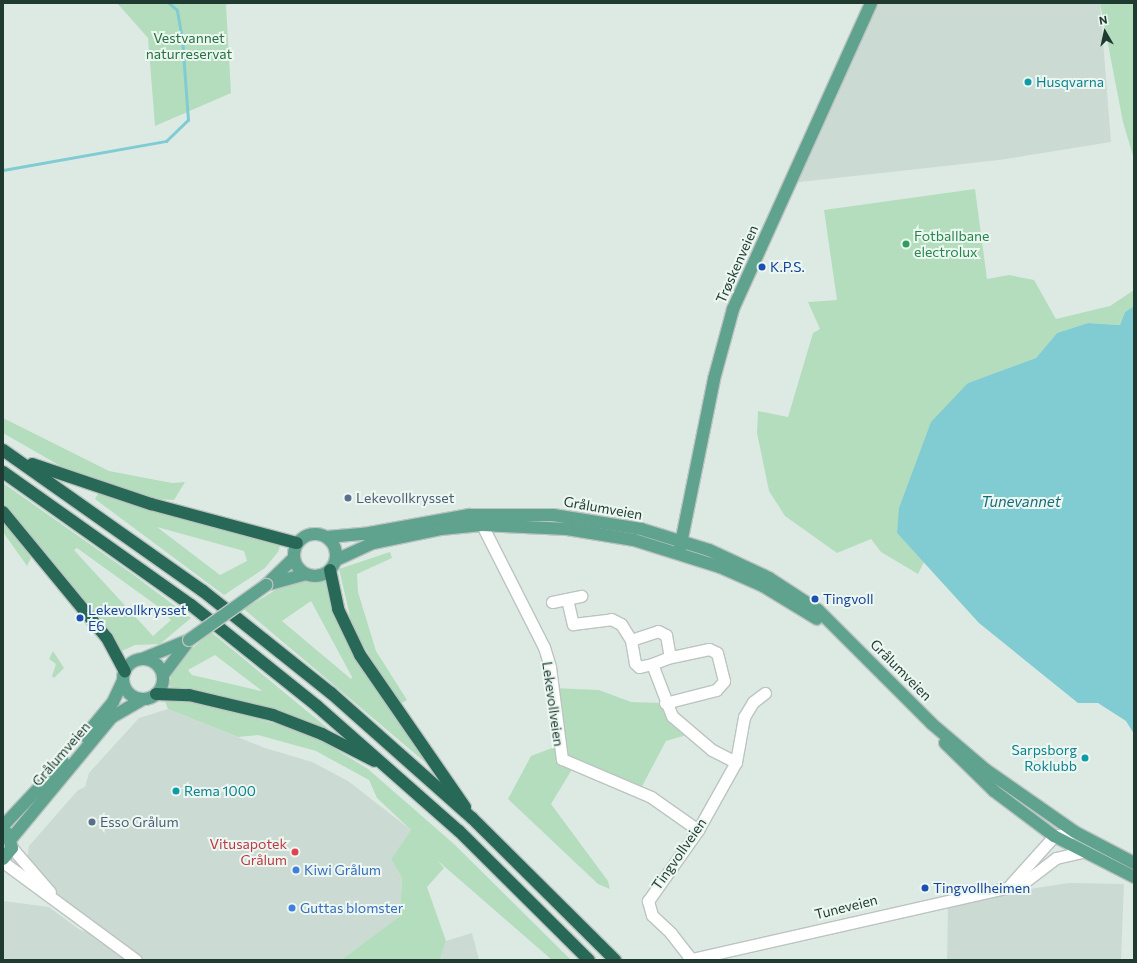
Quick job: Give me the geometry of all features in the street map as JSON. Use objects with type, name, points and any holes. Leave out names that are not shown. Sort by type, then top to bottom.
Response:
[{"type":"highway","points":[[3,450],[243,622],[375,730],[472,818],[615,960]]},
{"type":"highway","points":[[14,457],[124,495],[297,543]]},
{"type":"highway","points":[[3,472],[191,605],[391,770],[589,960]]},
{"type":"highway","points":[[3,512],[107,638],[124,677]]},
{"type":"highway","points":[[333,565],[341,616],[360,655],[472,818]]},
{"type":"highway","points":[[156,694],[189,695],[290,721],[391,770]]},
{"type":"main road","name":"Trøskenveien","points":[[679,553],[718,359],[733,309],[871,3]]},
{"type":"main road","name":"Grålumveien","points":[[327,537],[364,534],[469,515],[547,515],[597,520],[682,541],[769,578],[818,610],[932,724],[986,770],[1075,832]]},
{"type":"main road","name":"Grålumveien","points":[[333,565],[373,542],[441,529],[482,525],[566,528],[634,540],[679,553],[763,586],[847,638]]},
{"type":"main road","points":[[175,651],[131,663],[124,677],[132,695],[143,699],[156,694],[162,675],[175,651],[266,585],[294,558],[297,543],[314,533],[327,537],[335,547],[333,565],[317,576],[306,574],[266,585]]},
{"type":"main road","points":[[294,558],[306,574]]},
{"type":"main road","points":[[142,659],[153,662],[162,675]]},
{"type":"main road","name":"Grålumveien","points":[[3,826],[106,711],[124,677]]},
{"type":"main road","name":"Grålumveien","points":[[3,859],[8,839],[112,717],[143,699]]},
{"type":"main road","name":"Grålumveien","points":[[932,724],[944,742],[978,777],[1054,836]]},
{"type":"main road","points":[[1075,832],[1134,863]]},
{"type":"main road","points":[[1054,836],[1081,852],[1134,877]]},
{"type":"street","name":"Lekevollveien","points":[[469,515],[482,525],[544,647],[550,667],[562,759],[651,797],[698,830]]},
{"type":"street","points":[[552,602],[581,596]]},
{"type":"street","points":[[567,599],[573,624],[611,619],[620,624],[631,640],[635,663],[639,667],[670,657],[709,649],[717,653],[724,681],[716,690],[665,703]]},
{"type":"street","points":[[631,640],[658,631],[666,635],[670,657]]},
{"type":"street","points":[[652,664],[665,703],[672,716],[690,734],[736,762]]},
{"type":"street","name":"Tingvollveien","points":[[690,960],[672,932],[652,915],[648,901],[698,830],[736,762],[744,717],[753,702],[765,693]]},
{"type":"street","points":[[1011,884],[1054,836],[1075,832]]},
{"type":"street","points":[[8,839],[51,895]]},
{"type":"street","name":"Tuneveien","points":[[690,960],[1011,884],[1022,884],[1066,853],[1081,852]]},
{"type":"street","points":[[3,862],[51,895],[136,960]]},
{"type":"shaded area","name":"Husqvarna","points":[[879,3],[1100,3],[1111,142],[999,160],[791,183]]},
{"type":"shaded area","points":[[168,709],[265,748],[312,762],[348,781],[411,830],[391,859],[402,878],[400,916],[341,960],[3,960],[3,901],[49,907],[80,930],[106,937],[51,895],[56,889],[27,860],[29,846],[78,790],[85,787],[89,773],[139,718]]},
{"type":"shaded area","points":[[1069,883],[1124,884],[1121,960],[947,960],[948,910],[944,901],[998,889],[1016,891]]},
{"type":"shaded area","points":[[472,933],[479,960],[440,960],[446,941]]},
{"type":"green space","name":"Vestvannet naturreservat","points":[[117,3],[231,3],[226,5],[231,93],[155,126],[148,38]]},
{"type":"green space","points":[[1100,3],[1134,3],[1134,159],[1123,122]]},
{"type":"green space","points":[[975,189],[987,279],[1009,275],[1034,280],[1056,319],[1110,306],[1134,290],[1134,306],[1125,312],[1120,325],[1088,323],[1057,333],[1036,358],[968,383],[897,533],[924,562],[918,574],[881,552],[871,539],[837,553],[785,516],[769,491],[757,433],[758,411],[788,417],[813,333],[820,329],[808,302],[837,300],[824,210]]},
{"type":"green space","points":[[3,418],[109,471],[172,483],[185,482],[174,500],[154,499],[71,472],[3,433]]},
{"type":"green space","points":[[3,483],[131,573],[191,618],[160,644],[135,645],[122,651],[3,505]],"holes":[[[77,548],[156,605],[171,620],[153,636],[74,550]]]},
{"type":"green space","points":[[99,492],[280,546],[278,552],[265,568],[224,595],[95,499]],"holes":[[[157,527],[244,551],[247,561],[220,575]]]},
{"type":"green space","points":[[3,518],[31,558],[27,566],[3,532]]},
{"type":"green space","points":[[390,552],[392,558],[357,574],[358,592],[376,651],[407,700],[400,704],[353,629],[339,569]]},
{"type":"green space","points":[[325,579],[332,609],[432,768],[244,609],[282,586],[302,580]],"holes":[[[311,601],[352,677],[351,679],[282,621]]]},
{"type":"green space","points":[[211,632],[342,740],[169,686],[172,671],[180,659]],"holes":[[[215,655],[261,690],[192,675],[188,670]]]},
{"type":"green space","points":[[53,651],[64,668],[54,678],[52,676],[56,664],[49,659]]},
{"type":"green space","points":[[553,688],[599,690],[631,702],[665,703],[690,734],[666,741],[639,792],[574,766],[551,804],[608,881],[610,889],[598,884],[508,799],[531,756],[560,745]]},
{"type":"green space","points":[[183,698],[309,733],[368,769],[454,844],[571,960],[552,960],[437,860],[444,868],[427,887],[446,941],[440,960],[341,960],[400,916],[402,878],[391,859],[411,830],[377,798],[369,780],[316,751],[258,735],[238,737],[168,709],[164,699]]},
{"type":"water","name":"Tunevannet","points":[[1134,306],[1134,734],[1126,721],[1098,703],[1078,703],[979,623],[897,533],[899,508],[931,422],[968,383],[1036,358],[1057,333],[1088,323],[1120,325],[1125,312]]},
{"type":"waterway","points":[[3,170],[166,141],[188,120],[182,39],[177,10],[169,3]]},
{"type":"place","name":"Husqvarna","points":[[1028,82]]},
{"type":"place","name":"Fotballbane electrolux","points":[[906,244]]},
{"type":"place","name":"K.P.S.","points":[[762,267]]},
{"type":"place","name":"Lekevollkrysset","points":[[348,498]]},
{"type":"place","name":"Tingvoll","points":[[815,599]]},
{"type":"place","name":"Lekevollkrysset E6","points":[[80,618]]},
{"type":"place","name":"Sarpsborg Roklubb","points":[[1085,758]]},
{"type":"place","name":"Rema 1000","points":[[176,791]]},
{"type":"place","name":"Esso Grålum","points":[[92,822]]},
{"type":"place","name":"Vitusapotek Grålum","points":[[295,852]]},
{"type":"place","name":"Kiwi Grålum","points":[[296,870]]},
{"type":"place","name":"Tingvollheimen","points":[[925,888]]},
{"type":"place","name":"Guttas blomster","points":[[292,908]]}]
